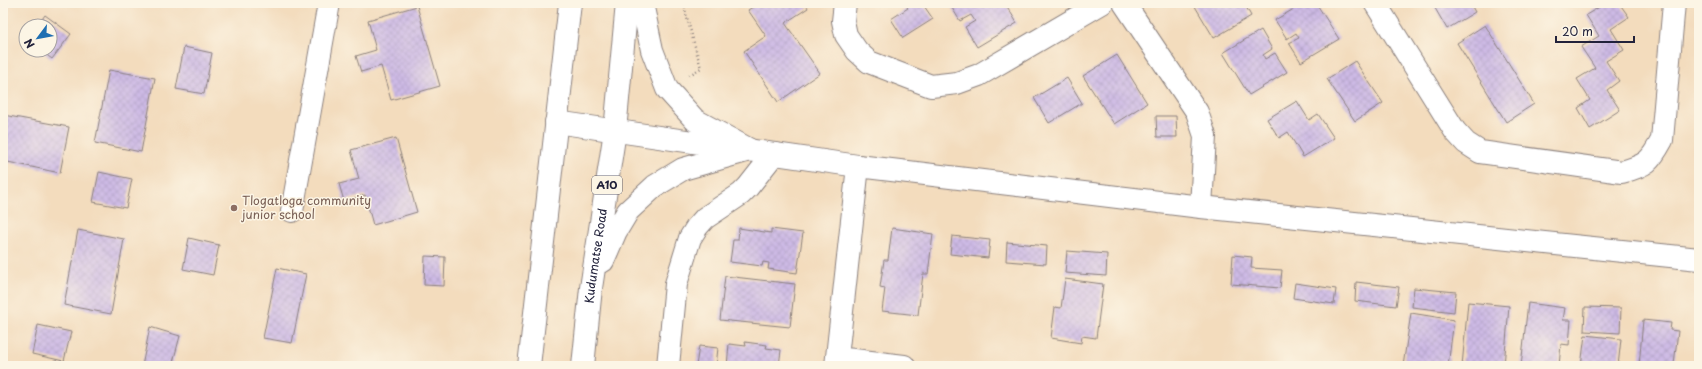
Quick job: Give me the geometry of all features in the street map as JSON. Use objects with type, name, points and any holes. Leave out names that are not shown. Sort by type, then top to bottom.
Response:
[{"type":"street","points":[[292,211],[329,3]]},
{"type":"street","points":[[529,366],[570,3]]},
{"type":"street","name":"Kudumatse Road","points":[[583,366],[591,288],[615,131],[627,3]]},
{"type":"street","points":[[642,3],[652,50],[667,89],[695,120],[750,150]]},
{"type":"street","points":[[845,3],[843,21],[846,35],[856,51],[869,62],[931,86],[957,83],[979,75],[1102,3]]},
{"type":"street","points":[[1124,3],[1197,112],[1202,125],[1205,136],[1201,207]]},
{"type":"street","points":[[1375,3],[1455,131],[1466,143],[1480,152],[1622,172],[1637,167],[1652,159],[1662,140],[1674,3]]},
{"type":"street","points":[[556,122],[858,166],[1201,207],[1699,259]]},
{"type":"street","points":[[591,288],[616,231],[628,211],[655,186],[683,169],[750,150]]},
{"type":"street","points":[[668,366],[676,284],[690,238],[705,218],[742,194],[774,154]]},
{"type":"street","points":[[858,166],[837,362],[904,366]]},
{"type":"path","points":[[667,89],[700,68],[684,3]]},
{"type":"building","points":[[759,3],[805,3],[808,8],[785,23],[820,73],[778,102],[744,51],[766,36],[748,10]]},
{"type":"building","points":[[904,3],[922,3],[933,19],[903,38],[891,19],[908,8]]},
{"type":"building","points":[[949,3],[1005,3],[1017,23],[977,47],[965,27],[975,21],[971,15],[960,21]]},
{"type":"building","points":[[1193,3],[1244,3],[1251,16],[1214,38]]},
{"type":"building","points":[[1304,3],[1316,3],[1339,39],[1301,62],[1289,43],[1299,38],[1296,33],[1287,39],[1275,20]]},
{"type":"building","points":[[1432,3],[1470,3],[1475,12],[1447,29]]},
{"type":"building","points":[[1599,3],[1619,3],[1629,17],[1611,29],[1624,50],[1606,61],[1619,81],[1607,90],[1620,110],[1590,129],[1578,108],[1590,100],[1577,79],[1595,68],[1581,47],[1599,36],[1586,15],[1601,6]]},
{"type":"building","points":[[417,6],[440,86],[391,100],[381,66],[361,72],[356,56],[376,50],[368,20]]},
{"type":"building","points":[[58,24],[71,34],[58,51]]},
{"type":"building","points":[[1485,25],[1534,104],[1506,122],[1457,43]]},
{"type":"building","points":[[1261,30],[1272,49],[1263,55],[1265,59],[1275,53],[1287,72],[1249,95],[1223,53]]},
{"type":"building","points":[[184,47],[212,53],[204,94],[176,89]]},
{"type":"building","points":[[1117,55],[1147,103],[1114,124],[1083,76]]},
{"type":"building","points":[[1355,61],[1383,103],[1355,121],[1327,79]]},
{"type":"building","points":[[109,70],[155,78],[141,152],[95,143]]},
{"type":"building","points":[[1067,78],[1082,103],[1049,123],[1034,98]]},
{"type":"building","points":[[1297,101],[1309,120],[1318,114],[1334,138],[1303,157],[1288,132],[1279,138],[1267,119]]},
{"type":"building","points":[[3,115],[69,127],[60,173],[3,161]]},
{"type":"building","points":[[1156,116],[1176,116],[1177,137],[1157,137]]},
{"type":"building","points":[[396,138],[417,212],[373,225],[365,195],[344,201],[339,184],[359,179],[351,150]]},
{"type":"building","points":[[99,172],[132,179],[126,208],[93,202]]},
{"type":"building","points":[[739,228],[771,233],[771,229],[803,233],[797,273],[768,269],[769,263],[763,262],[762,266],[730,262],[733,240],[738,240]]},
{"type":"building","points":[[892,228],[933,234],[928,274],[923,274],[918,315],[882,311],[885,288],[880,287],[884,260],[888,260]]},
{"type":"building","points":[[78,230],[124,239],[111,314],[64,305]]},
{"type":"building","points":[[952,236],[990,240],[988,258],[950,254]]},
{"type":"building","points":[[189,238],[219,245],[213,275],[183,269]]},
{"type":"building","points":[[1007,242],[1047,246],[1046,264],[1006,261]]},
{"type":"building","points":[[1067,251],[1107,254],[1106,276],[1065,273]]},
{"type":"building","points":[[1233,255],[1252,257],[1251,268],[1282,270],[1280,288],[1231,284]]},
{"type":"building","points":[[425,256],[445,257],[444,286],[424,285]]},
{"type":"building","points":[[277,268],[306,274],[292,343],[263,338]]},
{"type":"building","points":[[725,276],[795,284],[790,327],[720,320]]},
{"type":"building","points":[[1065,279],[1103,284],[1096,338],[1082,336],[1081,343],[1051,338],[1055,307],[1061,308]]},
{"type":"building","points":[[1356,282],[1399,287],[1396,306],[1355,301]]},
{"type":"building","points":[[1295,283],[1336,289],[1334,304],[1293,298]]},
{"type":"building","points":[[1414,288],[1456,292],[1454,312],[1412,307]]},
{"type":"building","points":[[1468,302],[1509,306],[1504,366],[1462,366]]},
{"type":"building","points":[[1528,303],[1565,308],[1563,320],[1571,320],[1569,345],[1561,344],[1559,366],[1521,366]]},
{"type":"building","points":[[1585,307],[1621,308],[1620,333],[1584,331]]},
{"type":"building","points":[[1411,313],[1454,320],[1448,366],[1403,366]]},
{"type":"building","points":[[1643,320],[1671,323],[1670,330],[1678,331],[1674,364],[1665,364],[1665,366],[1639,366]]},
{"type":"building","points":[[38,325],[71,332],[64,361],[32,354]]},
{"type":"building","points":[[150,327],[180,336],[172,366],[142,366]]},
{"type":"building","points":[[1585,335],[1621,339],[1618,366],[1581,366]]},
{"type":"building","points":[[745,342],[767,345],[766,348],[781,350],[779,366],[727,366],[729,344],[746,346]]},
{"type":"building","points":[[699,346],[718,348],[716,366],[696,366]]},
{"type":"place","name":"Tlogatloga community junior school","points":[[234,208]]}]
